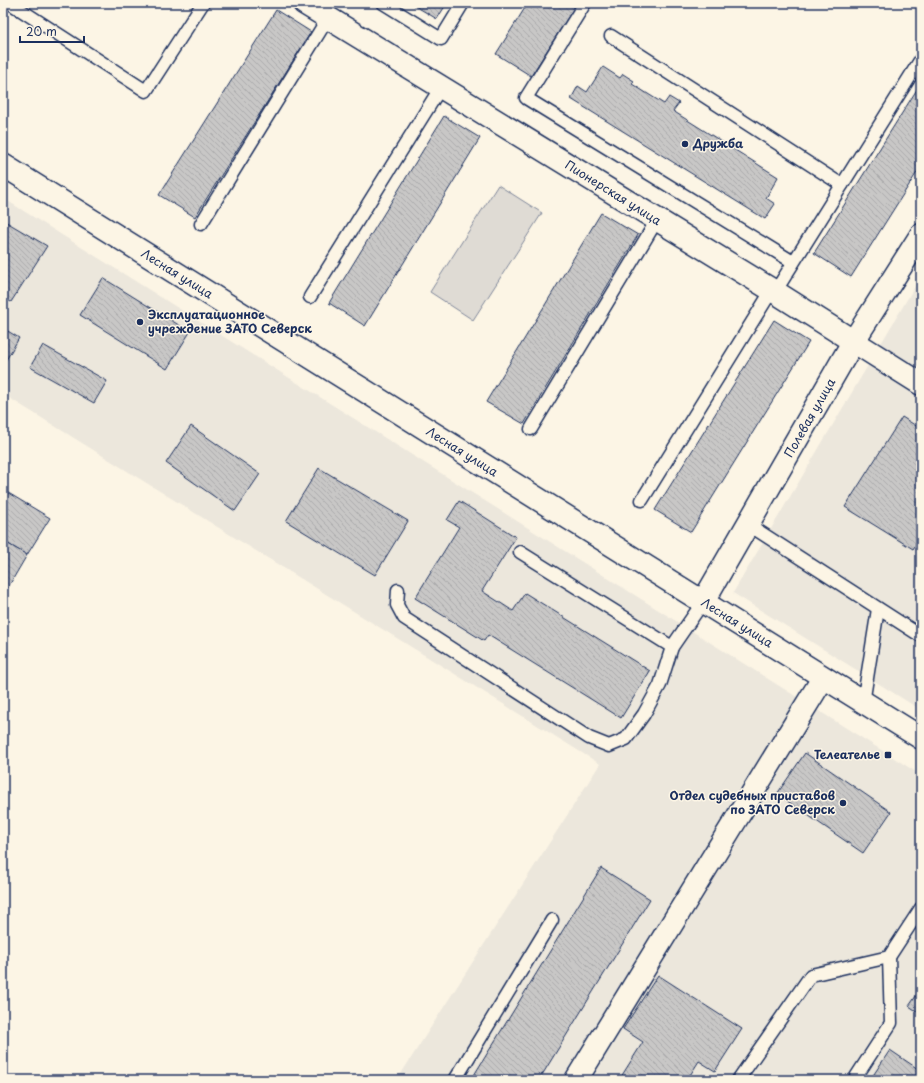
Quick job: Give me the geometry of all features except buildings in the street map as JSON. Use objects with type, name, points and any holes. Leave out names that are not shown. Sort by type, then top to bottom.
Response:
[{"type":"street","name":"Пионерская улица","points":[[304,3],[773,291],[921,384]]},
{"type":"street","name":"Лесная улица","points":[[3,165],[921,738]]},
{"type":"street","name":"Полевая улица","points":[[703,602],[749,525],[853,342],[921,235]]},
{"type":"street","points":[[576,1080],[823,678]]},
{"type":"lane","points":[[10,3],[146,91],[203,3]]},
{"type":"lane","points":[[383,3],[441,39],[463,3]]},
{"type":"lane","points":[[585,3],[526,98],[794,262]]},
{"type":"lane","points":[[201,224],[328,18]]},
{"type":"lane","points":[[611,36],[842,185]]},
{"type":"lane","points":[[642,500],[773,291],[794,262],[921,59]]},
{"type":"lane","points":[[310,297],[441,87]]},
{"type":"lane","points":[[531,429],[657,220]]},
{"type":"lane","points":[[749,525],[921,636]]},
{"type":"lane","points":[[520,552],[672,647]]},
{"type":"lane","points":[[398,590],[397,605],[404,618],[589,738],[609,746],[626,739],[644,714],[660,686],[672,647],[703,602]]},
{"type":"lane","points":[[863,703],[878,609]]},
{"type":"lane","points":[[854,1080],[891,1023],[889,957],[921,908]]},
{"type":"lane","points":[[455,1080],[552,920]]},
{"type":"lane","points":[[738,1080],[811,975],[889,957]]},
{"type":"shaded area","points":[[498,185],[542,213],[473,320],[430,292]]},
{"type":"shaded area","points":[[3,198],[921,775],[921,1080],[397,1080],[600,764],[3,394]]},
{"type":"shaded area","points":[[921,276],[921,710],[733,593]]},
{"type":"place","name":"Дружба","points":[[685,144]]},
{"type":"place","name":"Эксплуатационное учреждение ЗАТО Северск","points":[[140,322]]},
{"type":"place","name":"Телеателье","points":[[888,755]]},
{"type":"place","name":"Отдел судебных приставов по ЗАТО Северск","points":[[843,803]]}]
